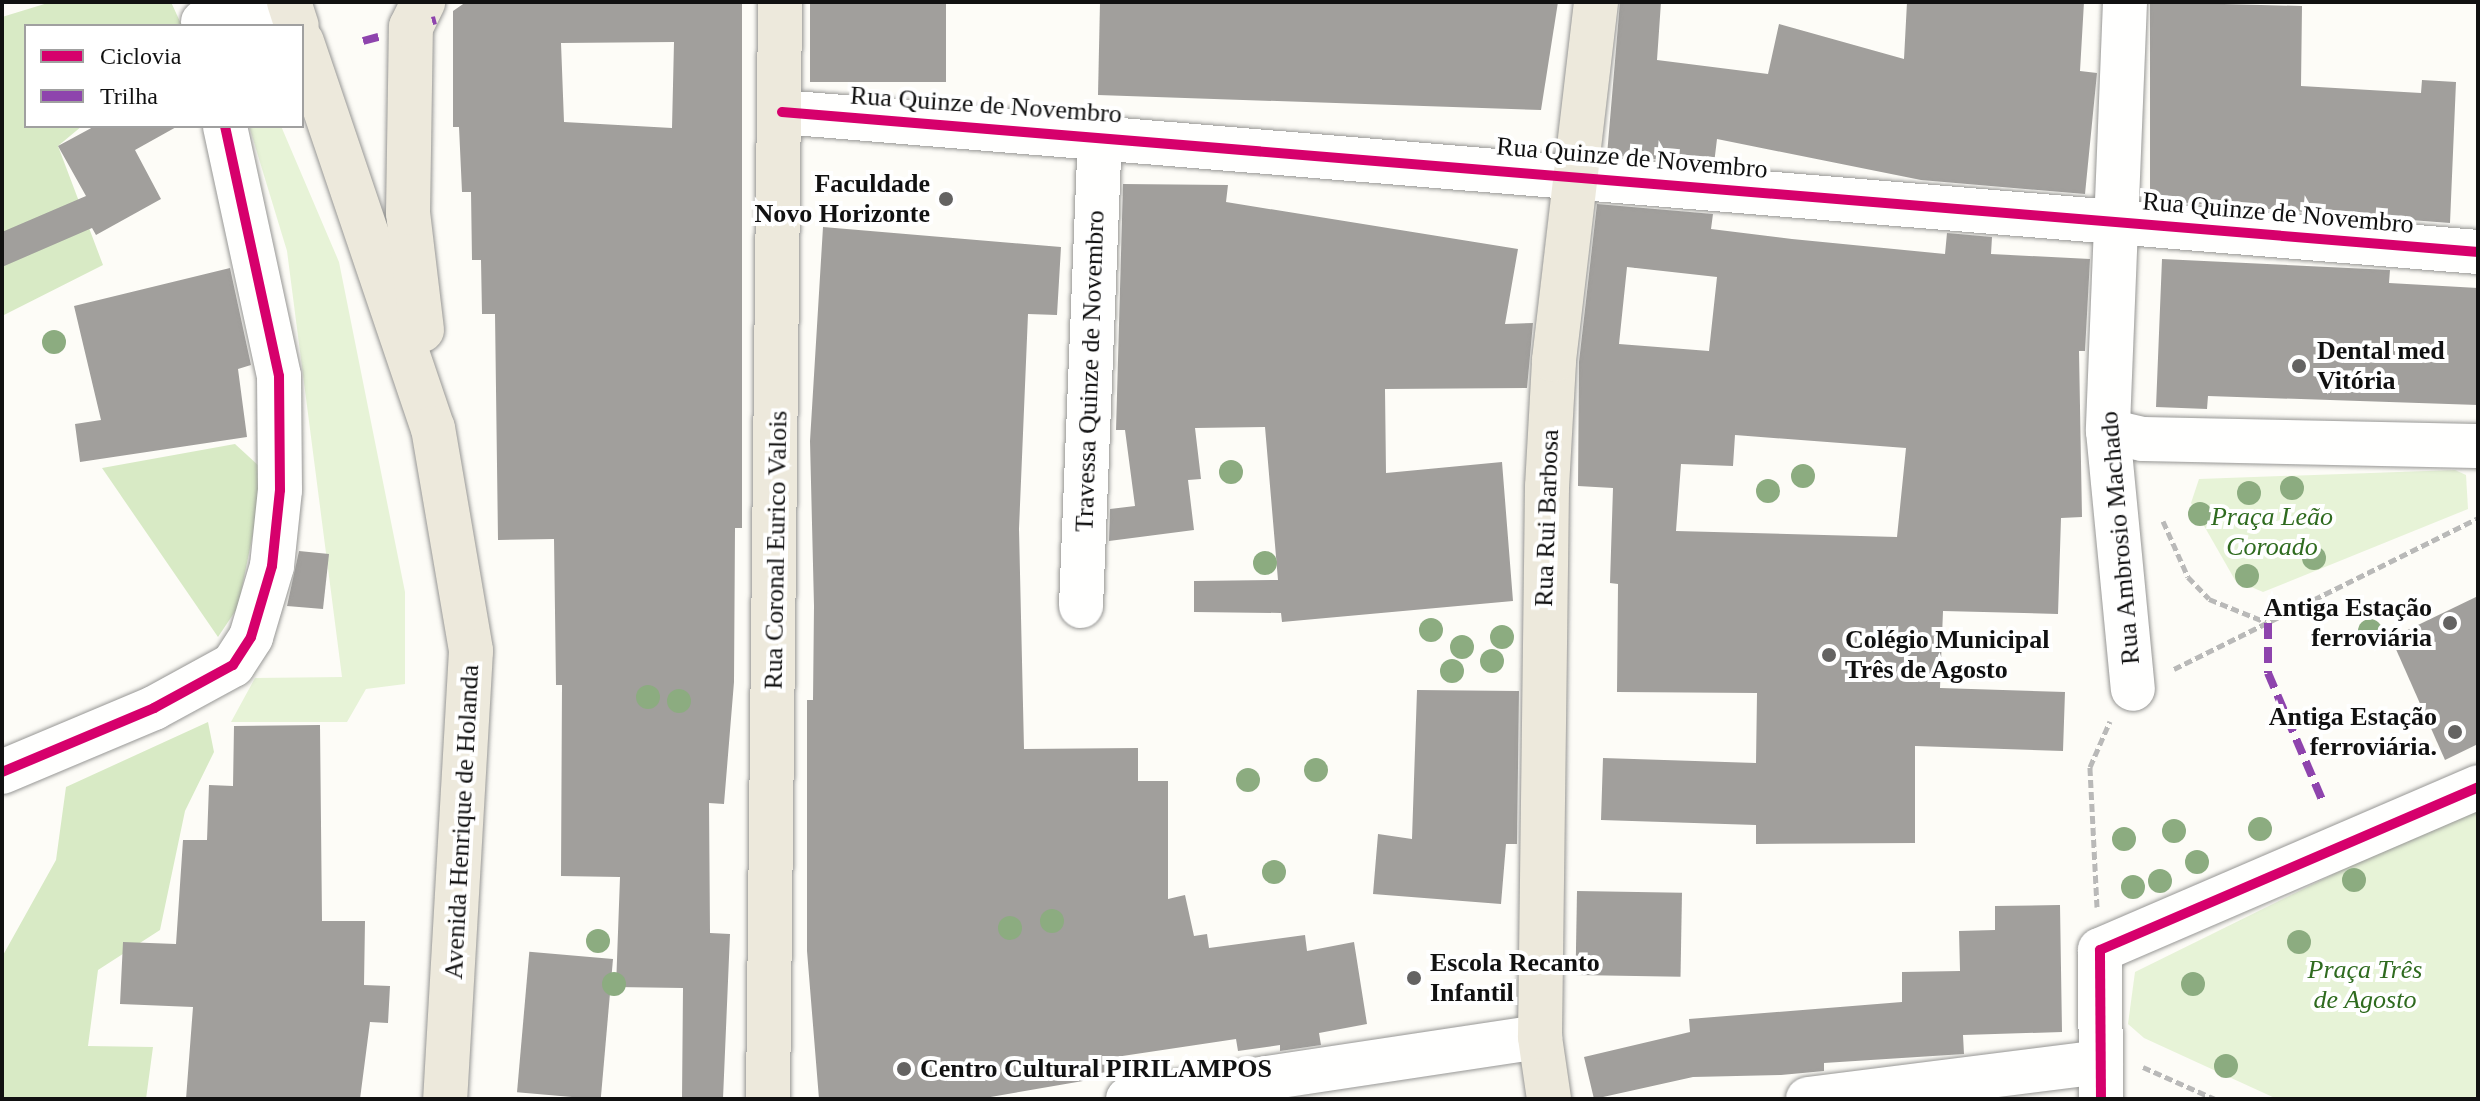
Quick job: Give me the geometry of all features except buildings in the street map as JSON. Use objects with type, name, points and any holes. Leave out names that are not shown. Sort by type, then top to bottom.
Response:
[{"type":"main road","points":[[423,2],[411,27],[408,213],[433,428]]},
{"type":"main road","name":"Rua Coronal Eurico Valois","points":[[768,1099],[782,112],[780,2]]},
{"type":"main road","name":"Rua Rui Barbosa","points":[[1543,1065],[1547,487],[1575,176],[1596,2]]},
{"type":"main road","name":"Avenida Henrique de Holanda","points":[[304,39],[433,428],[471,651],[445,1099]]},
{"type":"street","name":"Rua Ambrosio Machado","points":[[2125,2],[2108,431],[2133,689]]},
{"type":"street","points":[[200,17],[296,15]]},
{"type":"street","name":"Rua Quinze de Novembro","points":[[782,112],[2478,252]]},
{"type":"street","points":[[2,772],[154,708],[233,665],[251,637],[272,566],[280,490],[279,376],[225,128]]},
{"type":"street","name":"Travessa Quinze de Novembro","points":[[1081,606],[1100,136]]},
{"type":"street","points":[[2108,431],[2142,439],[2478,446]]},
{"type":"street","points":[[1808,1099],[2101,1081],[2100,950],[2478,787]]},
{"type":"street","points":[[1128,1099],[1543,1065]]},
{"type":"path","points":[[2161,515],[2188,577],[2209,599],[2268,623]]},
{"type":"path","points":[[2133,689],[2478,518]]},
{"type":"path","points":[[2090,767],[2089,805],[2100,950]]},
{"type":"path","points":[[2101,1081],[2140,1065],[2215,1099]]},
{"type":"green space","points":[[51,2],[171,2],[181,24],[24,24],[24,128],[80,128],[58,146],[103,265],[2,316],[2,17]]},
{"type":"green space","points":[[250,128],[282,128],[339,262],[405,592],[405,684],[366,689],[347,722],[231,722],[255,678],[342,677],[287,251]]},
{"type":"green space","points":[[235,444],[259,466],[258,509],[238,607],[218,637],[102,468]]},
{"type":"green space","name":"Praça Leão Coroado","points":[[2455,470],[2466,475],[2468,509],[2263,592],[2235,580],[2191,503],[2199,479]]},
{"type":"green space","points":[[208,722],[214,752],[185,811],[160,930],[98,970],[88,1046],[153,1047],[146,1099],[2,1099],[2,957],[56,860],[66,787]]},
{"type":"green space","name":"Praça Três de Agosto","points":[[2478,803],[2478,1099],[2277,1099],[2144,1038],[2128,1024],[2135,972]]},
{"type":"marked path","points":[[432,21],[436,20]]},
{"type":"marked path","points":[[363,41],[378,37]]},
{"type":"marked path","points":[[2268,623],[2268,673],[2324,804]]},
{"type":"cycle path","points":[[782,112],[2478,252]]},
{"type":"cycle path","points":[[2,772],[154,708],[233,665],[251,637],[272,566],[280,490],[279,376],[225,128]]},
{"type":"cycle path","points":[[2101,1099],[2100,950],[2478,787]]},
{"type":"place","name":"Faculdade Novo Horizonte","points":[[946,199]]},
{"type":"place","name":"Dental med Vitória","points":[[2299,366]]},
{"type":"place","name":"Antiga Estação ferroviária","points":[[2450,623]]},
{"type":"place","name":"Colégio Municipal Três de Agosto","points":[[1829,655]]},
{"type":"place","name":"Antiga Estação ferroviária.","points":[[2455,732]]},
{"type":"place","name":"Escola Recanto Infantil","points":[[1414,978]]},
{"type":"place","name":"Centro Cultural PIRILAMPOS","points":[[904,1069]]}]
